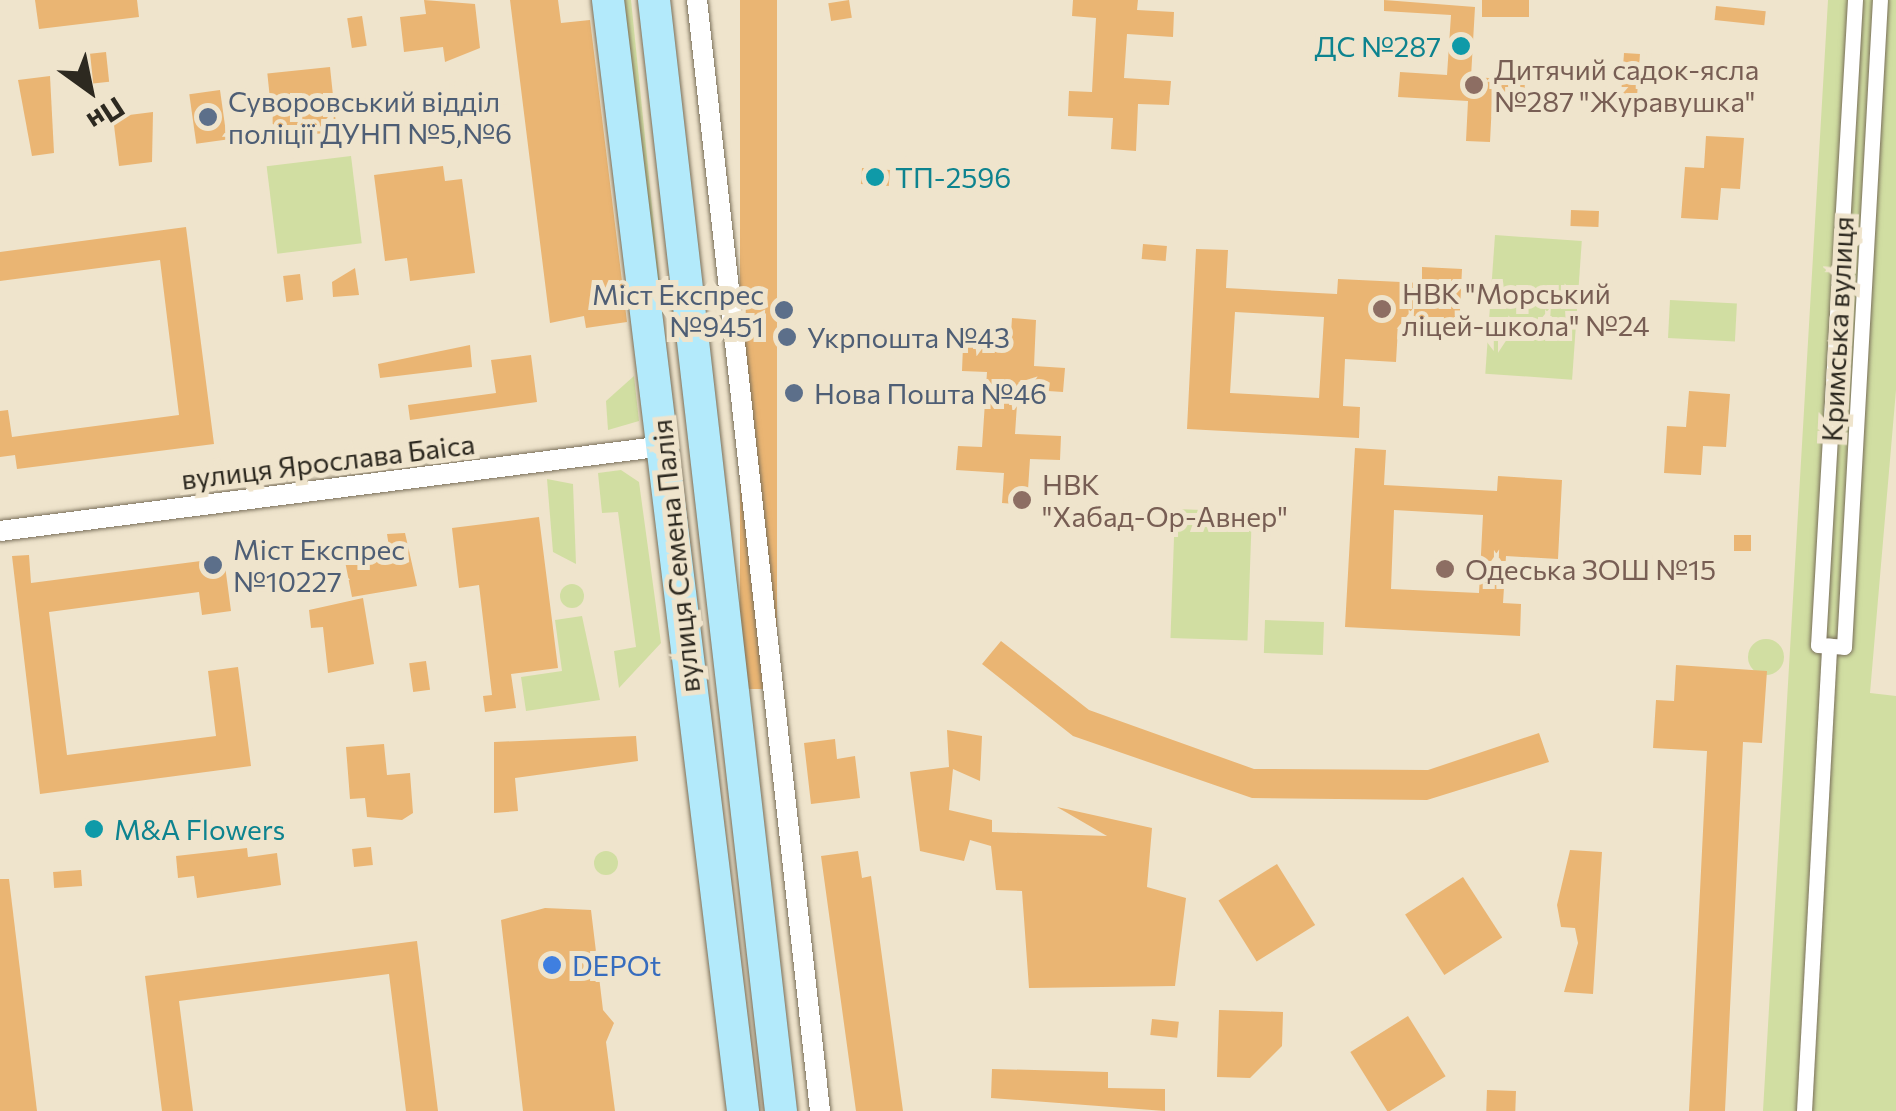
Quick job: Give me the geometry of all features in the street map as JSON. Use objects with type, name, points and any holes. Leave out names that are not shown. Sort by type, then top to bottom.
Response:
[{"type":"main road","name":"вулиця Семена Палія","points":[[608,0],[744,1111]]},
{"type":"main road","name":"вулиця Семена Палія","points":[[654,0],[782,1111]]},
{"type":"main road","points":[[650,328],[694,324]]},
{"type":"street","points":[[697,0],[820,1111]]},
{"type":"street","name":"Кримська вулиця","points":[[1854,0],[1818,645],[1844,647],[1880,0]]},
{"type":"street","name":"вулиця Ярослава Баіса","points":[[0,531],[664,446]]},
{"type":"street","name":"Кримська вулиця","points":[[1804,1111],[1829,646]]},
{"type":"green space","points":[[621,0],[631,0],[663,315],[662,314]]},
{"type":"green space","points":[[1828,0],[1896,0],[1896,390],[1870,693],[1896,696],[1896,1111],[1763,1111]]},
{"type":"green space","points":[[351,156],[362,243],[277,254],[267,166]]},
{"type":"green space","points":[[1495,235],[1582,241],[1572,380],[1485,374]]},
{"type":"green space","points":[[1670,300],[1737,304],[1735,341],[1668,338]]},
{"type":"green space","points":[[634,376],[639,421],[608,430],[606,401]]},
{"type":"green space","points":[[621,470],[639,482],[661,643],[619,688],[614,651],[636,647],[618,512],[602,513],[598,473]]},
{"type":"green space","points":[[547,479],[573,484],[576,564],[553,552]]},
{"type":"green space","points":[[1175,509],[1252,512],[1247,641],[1170,638]]},
{"type":"green space","points":[[572,584],[581,587],[581,605],[572,608],[563,605],[560,596],[563,587]]},
{"type":"green space","points":[[582,616],[600,700],[526,711],[521,677],[562,671],[555,620]]},
{"type":"green space","points":[[1265,620],[1324,622],[1323,655],[1264,653]]},
{"type":"green space","points":[[1766,639],[1779,644],[1784,657],[1779,670],[1766,675],[1753,670],[1748,657],[1753,644]]},
{"type":"green space","points":[[606,851],[618,863],[606,875],[594,863]]},
{"type":"building","points":[[35,0],[137,0],[139,17],[39,29]]},
{"type":"building","points":[[424,0],[475,4],[480,48],[445,62],[443,47],[404,52],[400,17],[426,14]]},
{"type":"building","points":[[510,0],[558,0],[561,23],[590,20],[627,322],[586,328],[584,316],[550,323]]},
{"type":"building","points":[[740,0],[777,0],[777,689],[740,689]]},
{"type":"building","points":[[849,0],[852,18],[831,21],[828,3]]},
{"type":"building","points":[[1073,0],[1138,0],[1137,10],[1174,12],[1173,37],[1127,34],[1124,78],[1171,81],[1169,105],[1138,104],[1136,151],[1111,149],[1113,118],[1068,116],[1069,91],[1092,92],[1096,18],[1072,16]]},
{"type":"building","name":"ДС №287","points":[[1384,0],[1475,7],[1471,77],[1525,80],[1524,104],[1492,102],[1490,142],[1466,141],[1468,101],[1398,97],[1400,72],[1447,75],[1451,15],[1384,11]]},
{"type":"building","points":[[1482,0],[1529,0],[1529,17],[1482,17]]},
{"type":"building","points":[[1716,6],[1766,11],[1764,25],[1715,20]]},
{"type":"building","points":[[362,16],[367,46],[352,48],[347,18]]},
{"type":"building","points":[[106,52],[109,82],[93,84],[90,54]]},
{"type":"building","points":[[1624,53],[1640,54],[1636,115],[1620,114]]},
{"type":"building","points":[[330,67],[337,132],[274,138],[267,74]]},
{"type":"building","points":[[50,76],[54,153],[32,156],[18,80]]},
{"type":"building","name":"Суворовський відділ поліції ДУНП №5,№6","points":[[220,90],[227,140],[196,144],[189,94]]},
{"type":"building","points":[[153,112],[152,162],[119,166],[113,117]]},
{"type":"building","points":[[1706,136],[1744,138],[1740,189],[1721,188],[1718,220],[1681,218],[1685,167],[1704,168]]},
{"type":"building","points":[[443,166],[445,181],[462,179],[475,273],[410,281],[407,258],[385,261],[374,175]]},
{"type":"building","name":"ТП-2596","points":[[862,168],[890,170],[889,186],[861,184]]},
{"type":"building","points":[[1571,210],[1599,211],[1598,227],[1570,226]]},
{"type":"building","points":[[186,227],[214,444],[17,469],[15,455],[0,457],[0,411],[8,410],[12,437],[179,415],[160,260],[0,281],[0,252]]},
{"type":"building","points":[[1143,244],[1167,246],[1166,261],[1142,259]]},
{"type":"building","points":[[1196,249],[1228,250],[1226,288],[1337,294],[1338,279],[1422,283],[1422,267],[1462,269],[1459,331],[1398,328],[1396,362],[1345,359],[1343,406],[1360,407],[1359,438],[1187,429]],"holes":[[[1235,312],[1324,317],[1319,398],[1230,393]]]},
{"type":"building","points":[[355,268],[359,295],[333,297],[332,282]]},
{"type":"building","points":[[300,274],[303,300],[286,302],[283,276]]},
{"type":"building","points":[[1012,318],[1036,320],[1034,366],[1065,368],[1063,392],[1018,389],[1015,434],[1061,436],[1060,460],[1030,459],[1027,505],[1002,503],[1004,473],[956,470],[958,446],[982,447],[987,372],[962,371],[963,346],[1010,349]]},
{"type":"building","points":[[470,345],[472,367],[380,378],[378,364]]},
{"type":"building","points":[[531,355],[537,402],[410,420],[408,405],[496,393],[491,360]]},
{"type":"building","points":[[1689,391],[1730,394],[1726,447],[1703,446],[1701,475],[1664,473],[1667,426],[1686,427]]},
{"type":"building","points":[[1355,448],[1386,450],[1384,485],[1497,491],[1498,476],[1562,480],[1558,559],[1506,556],[1503,603],[1521,604],[1520,636],[1345,627]],"holes":[[[1394,510],[1483,515],[1479,593],[1391,589]]]},
{"type":"building","points":[[539,517],[558,668],[511,674],[516,708],[485,712],[483,696],[492,695],[479,585],[459,588],[452,528]]},
{"type":"building","points":[[405,533],[417,586],[352,597],[343,551],[389,547],[387,534]]},
{"type":"building","points":[[1734,535],[1751,535],[1751,551],[1734,551]]},
{"type":"building","points":[[29,555],[31,583],[224,558],[231,611],[202,615],[199,592],[49,612],[67,755],[216,736],[208,671],[238,667],[251,766],[40,794],[12,556]]},
{"type":"building","points":[[363,598],[374,664],[328,673],[323,627],[311,628],[309,610]]},
{"type":"building","points":[[1001,641],[1089,710],[1254,769],[1428,770],[1539,733],[1549,762],[1427,800],[1252,798],[1073,736],[982,664]]},
{"type":"building","points":[[426,661],[430,690],[413,692],[409,663]]},
{"type":"building","points":[[1676,665],[1767,671],[1762,743],[1743,742],[1725,1111],[1689,1111],[1707,751],[1653,748],[1656,700],[1674,701]]},
{"type":"building","points":[[947,730],[982,736],[980,781],[953,769],[949,810],[992,820],[992,832],[1107,836],[1057,807],[1152,828],[1147,887],[1186,898],[1175,986],[1029,988],[1022,891],[996,890],[991,846],[970,840],[964,861],[920,851],[910,772],[949,767]]},
{"type":"building","points":[[636,736],[638,761],[515,778],[518,811],[494,813],[494,742]]},
{"type":"building","points":[[835,739],[837,759],[855,756],[860,798],[811,804],[804,743]]},
{"type":"building","points":[[384,744],[387,775],[410,773],[413,813],[402,820],[367,817],[365,798],[350,799],[346,747]]},
{"type":"building","points":[[371,847],[373,865],[354,867],[352,849]]},
{"type":"building","points":[[247,848],[248,857],[277,853],[281,885],[197,898],[194,876],[178,878],[176,856]]},
{"type":"building","points":[[1570,850],[1602,852],[1593,994],[1564,992],[1578,943],[1575,928],[1561,927],[1557,905]]},
{"type":"building","points":[[858,851],[862,878],[871,876],[903,1111],[856,1111],[821,856]]},
{"type":"building","points":[[1277,864],[1315,925],[1257,962],[1218,901]]},
{"type":"building","points":[[81,870],[82,886],[54,888],[53,872]]},
{"type":"building","points":[[1463,877],[1502,937],[1444,975],[1405,915]]},
{"type":"building","points":[[0,879],[9,879],[37,1111],[0,1111]]},
{"type":"building","name":"DEPOt","points":[[545,908],[591,910],[603,1010],[614,1023],[606,1042],[615,1111],[523,1111],[501,920]]},
{"type":"building","points":[[417,941],[438,1111],[406,1111],[389,974],[179,1001],[193,1111],[162,1111],[145,976]]},
{"type":"building","points":[[1219,1010],[1283,1012],[1282,1046],[1250,1078],[1217,1077]]},
{"type":"building","points":[[1408,1016],[1446,1076],[1387,1111],[1350,1052]]},
{"type":"building","points":[[1152,1019],[1179,1022],[1177,1038],[1150,1035]]},
{"type":"building","points":[[992,1069],[1108,1072],[1108,1088],[1165,1089],[1165,1111],[991,1098]]},
{"type":"building","points":[[1487,1090],[1516,1091],[1515,1111],[1486,1111]]},
{"type":"place","name":"ДС №287","points":[[1461,46]]},
{"type":"place","name":"Дитячий садок-ясла №287 \"Журавушка\"","points":[[1474,85]]},
{"type":"place","name":"Суворовський відділ поліції ДУНП №5,№6","points":[[208,117]]},
{"type":"place","name":"ТП-2596","points":[[875,177]]},
{"type":"place","name":"НВК \"Морський ліцей-школа\" №24","points":[[1382,309]]},
{"type":"place","name":"Міст Експрес №9451","points":[[784,310]]},
{"type":"place","name":"Укрпошта №43","points":[[787,337]]},
{"type":"place","name":"Нова Пошта №46","points":[[794,393]]},
{"type":"place","name":"НВК \"Хабад-Ор-Авнер\"","points":[[1022,500]]},
{"type":"place","name":"Міст Експрес №10227","points":[[213,565]]},
{"type":"place","name":"Одеська ЗОШ №15","points":[[1445,569]]},
{"type":"place","name":"M&A Flowers","points":[[94,829]]},
{"type":"place","name":"DEPOt","points":[[552,965]]}]
